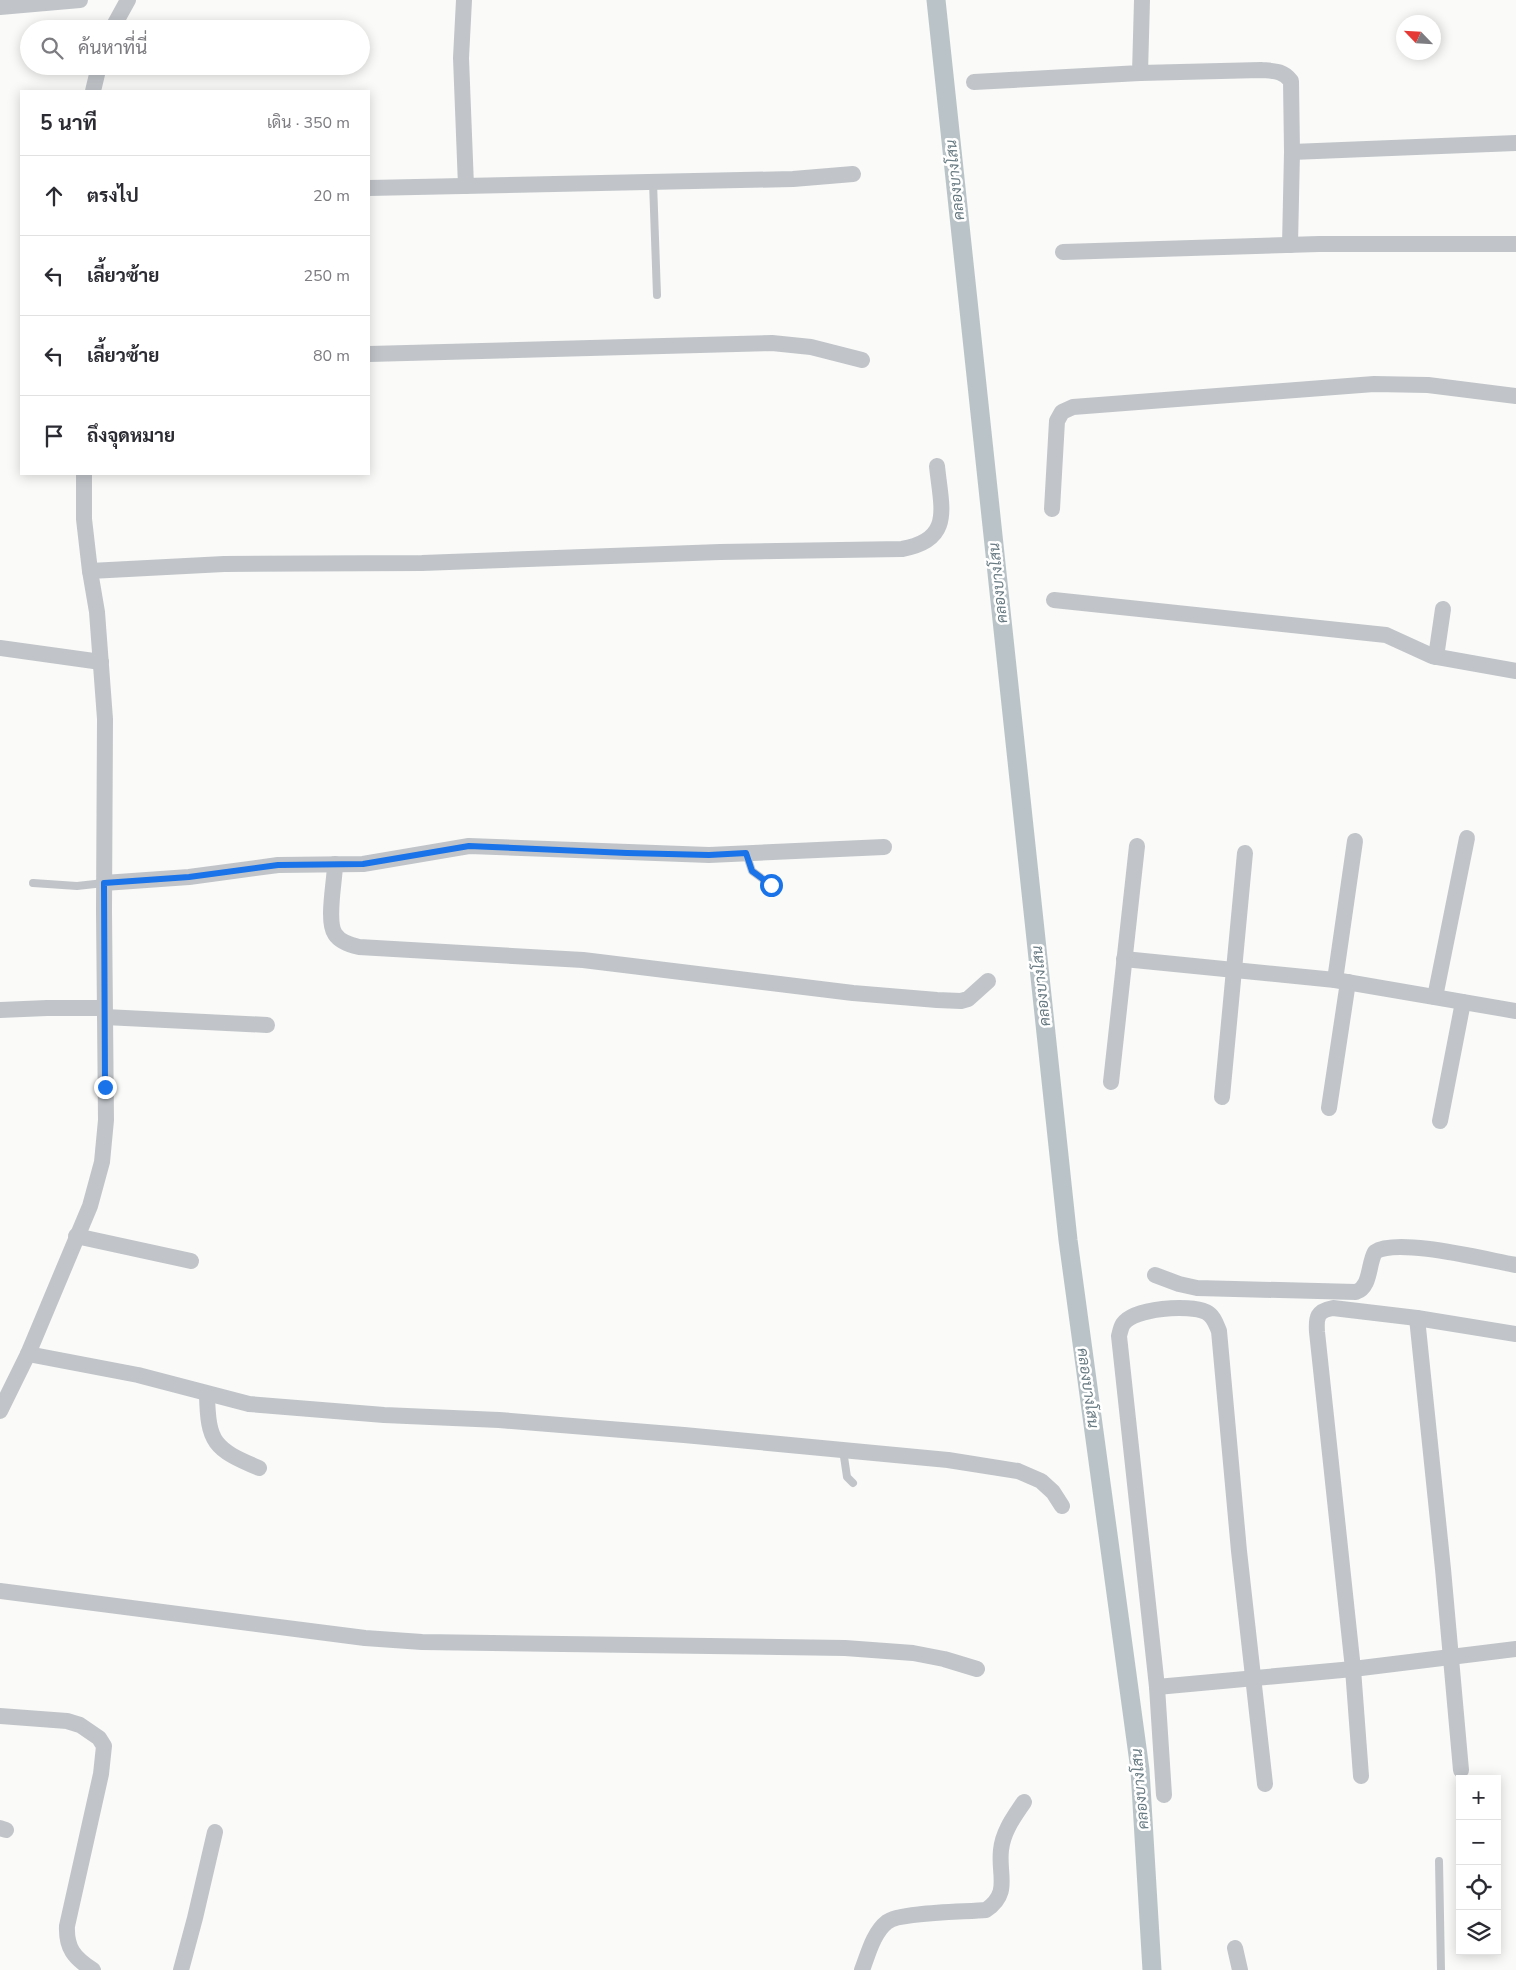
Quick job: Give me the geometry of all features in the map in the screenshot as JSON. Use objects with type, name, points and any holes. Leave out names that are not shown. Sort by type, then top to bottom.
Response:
[{"type":"street","points":[[0,7],[80,0]]},
{"type":"street","points":[[117,20],[128,0]]},
{"type":"street","points":[[464,0],[461,58],[466,186]]},
{"type":"street","points":[[1140,73],[1142,0]]},
{"type":"street","points":[[974,82],[1140,73],[1261,70],[1277,71],[1286,74],[1290,81],[1292,152],[1290,245]]},
{"type":"street","points":[[93,90],[97,75]]},
{"type":"street","points":[[1292,152],[1516,143]]},
{"type":"street","points":[[370,188],[794,179],[853,174]]},
{"type":"street","points":[[1063,252],[1290,245],[1516,244]]},
{"type":"street","points":[[370,354],[772,343],[811,348],[862,360]]},
{"type":"street","points":[[1052,509],[1057,421],[1062,412],[1073,407],[1374,384],[1428,385],[1516,396]]},
{"type":"street","points":[[90,571],[224,564],[422,563],[710,553],[902,549],[919,546],[930,540],[938,530],[941,518],[937,466]]},
{"type":"street","points":[[2,1403],[28,1354],[97,1185],[102,1162],[106,1120],[104,719],[97,612],[84,520],[84,475]]},
{"type":"street","points":[[1054,600],[1386,635],[1436,657],[1516,671]]},
{"type":"street","points":[[1436,657],[1443,609]]},
{"type":"street","points":[[0,648],[101,662]]},
{"type":"street","points":[[1435,997],[1467,838]]},
{"type":"street","points":[[1329,1108],[1355,841]]},
{"type":"street","points":[[104,883],[189,877],[278,865],[371,863],[469,846],[709,855],[884,847]]},
{"type":"street","points":[[1112,1082],[1137,846]]},
{"type":"street","points":[[1222,1097],[1245,853]]},
{"type":"street","points":[[335,864],[331,923],[335,935],[346,944],[359,948],[583,960],[853,993],[936,1000],[961,1001],[968,999],[988,981]]},
{"type":"street","points":[[1124,959],[1341,981],[1516,1011]]},
{"type":"street","points":[[1440,1121],[1463,1002]]},
{"type":"street","points":[[0,1010],[47,1008],[267,1025]]},
{"type":"street","points":[[76,1236],[191,1260]]},
{"type":"street","points":[[1155,1275],[1179,1284],[1197,1288],[1356,1292],[1362,1290],[1366,1285],[1375,1252],[1387,1247],[1435,1250],[1516,1265]]},
{"type":"street","points":[[1361,1776],[1353,1669],[1316,1323],[1318,1316],[1324,1310],[1333,1308],[1417,1318],[1516,1334]]},
{"type":"street","points":[[1164,1795],[1157,1688],[1119,1336],[1122,1324],[1130,1317],[1160,1309],[1205,1312],[1214,1320],[1219,1331],[1239,1550],[1264,1784]]},
{"type":"street","points":[[1417,1318],[1461,1770]]},
{"type":"street","points":[[28,1354],[146,1376],[207,1394],[258,1404],[384,1415],[538,1423],[684,1435],[948,1460],[1018,1470],[1041,1481],[1053,1492],[1062,1506]]},
{"type":"street","points":[[207,1394],[207,1419],[218,1444],[227,1454],[259,1468]]},
{"type":"street","points":[[0,1591],[365,1638],[422,1642],[844,1648],[913,1653],[944,1659],[977,1669]]},
{"type":"street","points":[[1157,1688],[1353,1669],[1516,1649]]},
{"type":"street","points":[[0,1716],[67,1721],[80,1725],[99,1738],[104,1746],[101,1774],[67,1926],[66,1940],[72,1951],[84,1965],[93,1970]]},
{"type":"street","points":[[862,1970],[879,1931],[888,1921],[902,1916],[986,1910],[995,1904],[1001,1894],[1001,1850],[1006,1831],[1024,1802]]},
{"type":"street","points":[[181,1970],[196,1918],[215,1832]]},
{"type":"street","points":[[1235,1948],[1240,1970]]},
{"type":"lane","points":[[653,182],[657,295]]},
{"type":"lane","points":[[746,853],[752,871],[771,885]]},
{"type":"lane","points":[[33,883],[76,886],[104,883]]},
{"type":"lane","points":[[843,1450],[847,1477],[853,1483]]},
{"type":"lane","points":[[1439,1861],[1441,1970]]},
{"type":"waterway","name":"คลองบางโสน","points":[[936,0],[1068,1240],[1140,1770],[1152,1970]]},
{"type":"route","points":[[105,1087],[104,883],[189,877],[278,865],[363,864],[469,846],[627,853],[709,855],[746,853],[752,871],[771,885]]}]
